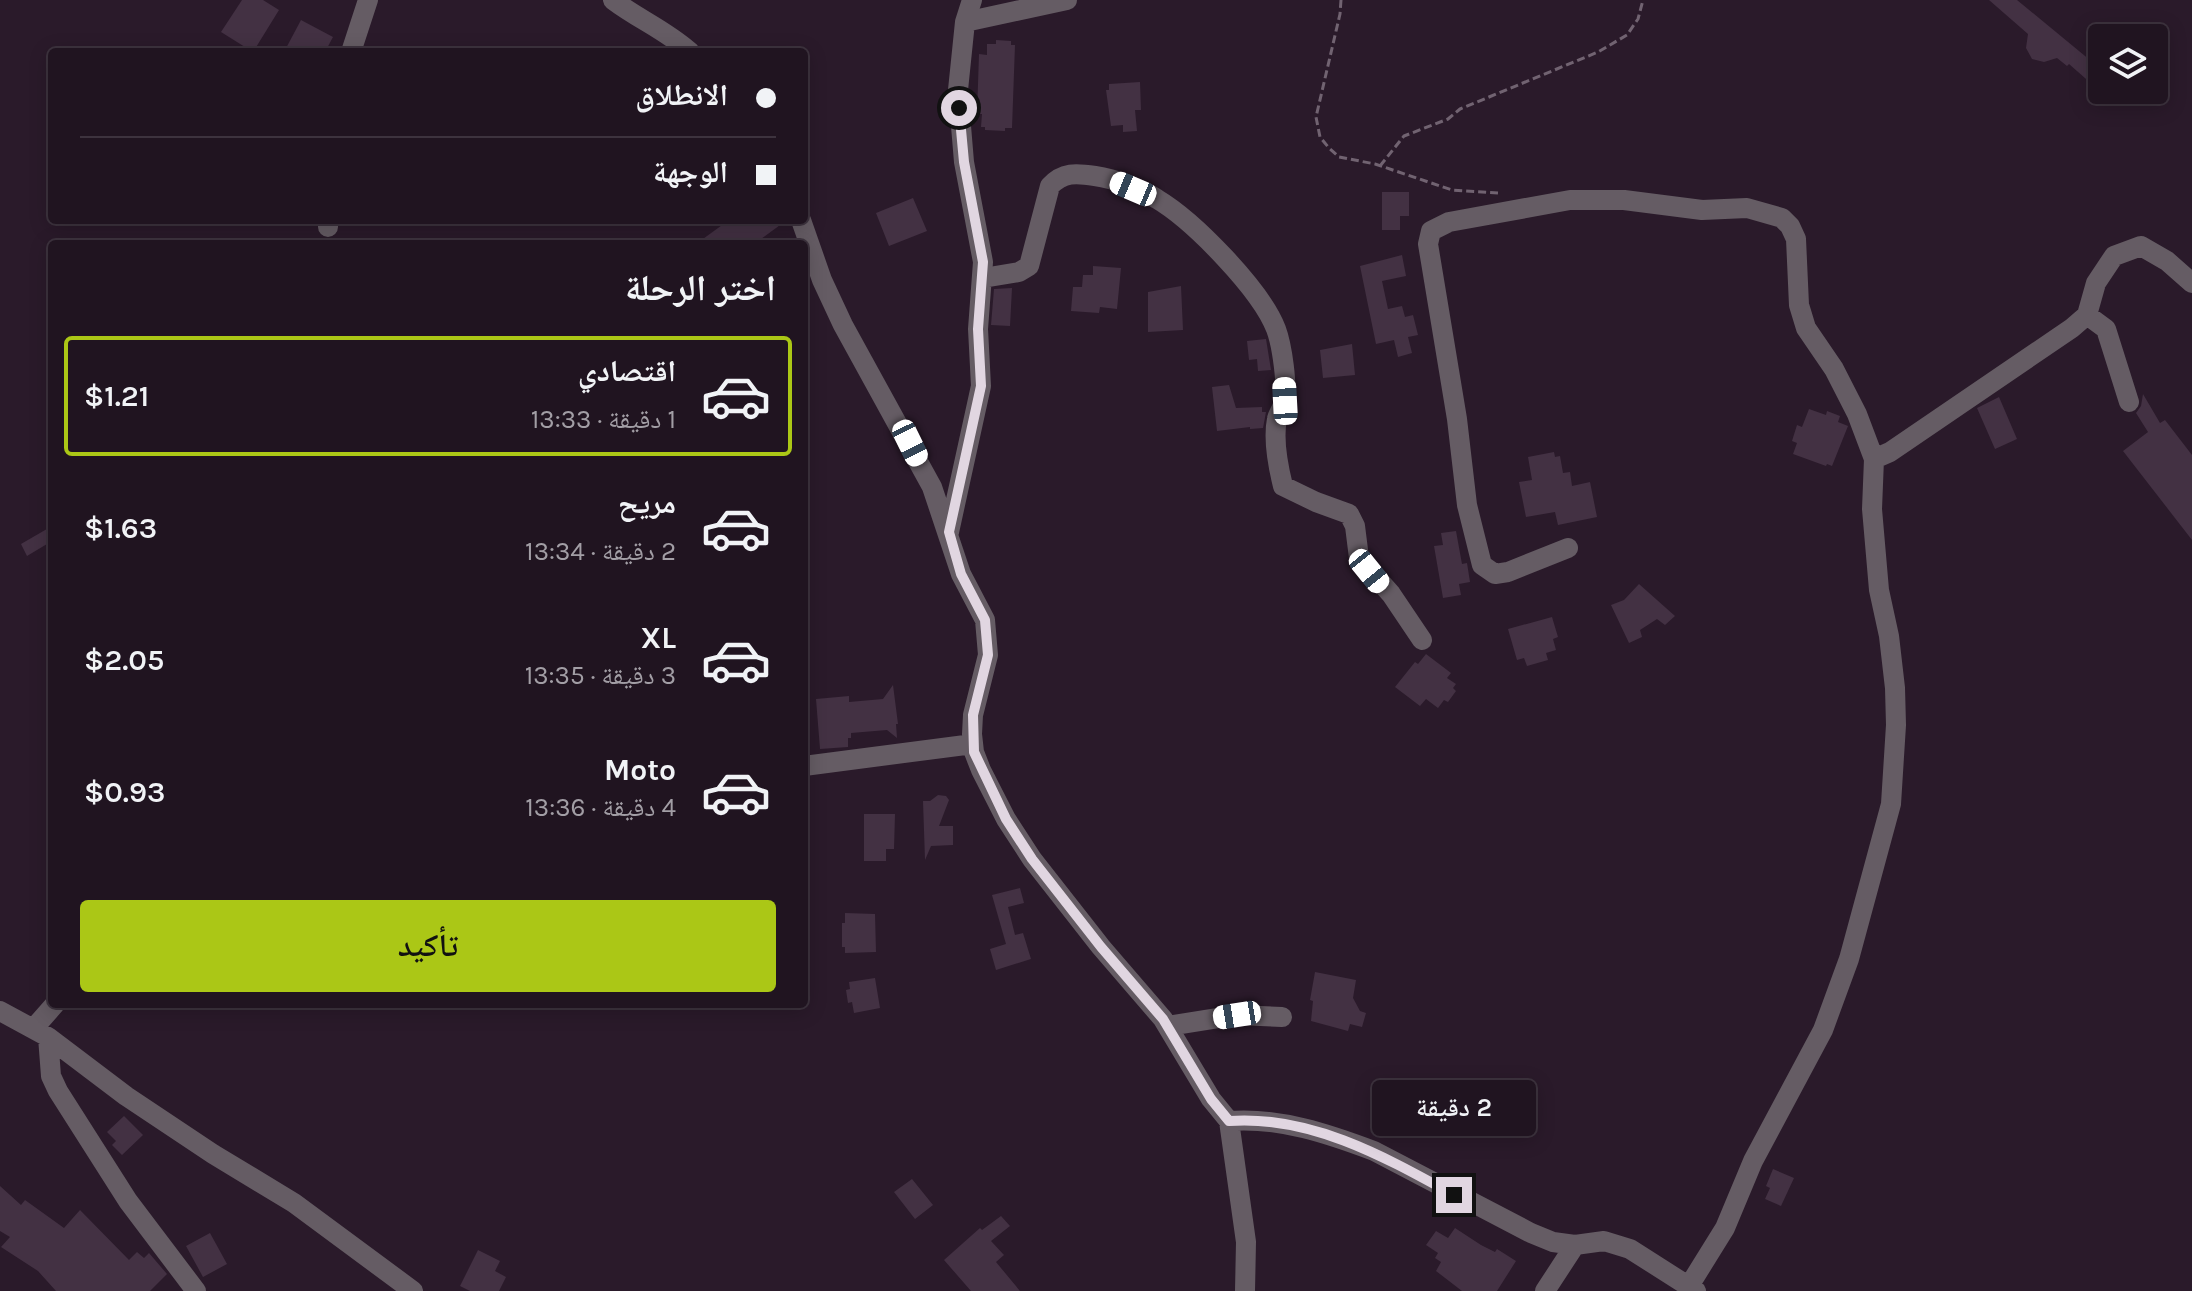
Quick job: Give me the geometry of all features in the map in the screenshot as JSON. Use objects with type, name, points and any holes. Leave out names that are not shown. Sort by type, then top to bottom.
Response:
[{"type":"street","points":[[352,48],[368,0]]},
{"type":"street","points":[[613,0],[686,48]]},
{"type":"street","points":[[949,532],[981,386],[978,329],[983,262],[959,127],[958,90],[965,22],[972,0]]},
{"type":"street","points":[[965,22],[1067,0]]},
{"type":"street","points":[[983,278],[1006,276],[1029,266],[1050,186],[1059,176],[1077,173],[1109,178],[1158,199],[1192,227],[1242,277],[1277,331],[1285,401],[1277,418],[1278,458],[1283,486],[1349,514],[1355,526],[1359,558],[1391,594],[1422,640]]},
{"type":"street","points":[[1229,1121],[1272,1121],[1353,1143],[1531,1233],[1553,1242],[1575,1245],[1604,1241],[1630,1249],[1692,1288],[1725,1228],[1753,1161],[1823,1030],[1849,959],[1891,804],[1895,688],[1889,636],[1879,590],[1872,509],[1874,459],[1870,443],[1834,369],[1806,328],[1799,305],[1796,239],[1782,218],[1747,208],[1702,210],[1624,200],[1570,200],[1449,222],[1431,231],[1428,244],[1455,405],[1467,505],[1482,565],[1495,574],[1508,572],[1568,548]]},
{"type":"street","points":[[802,224],[827,292],[932,487],[961,574],[985,620],[988,655],[973,715],[973,744],[981,770],[1006,819],[1032,859],[1168,1026],[1211,1099],[1229,1121],[1246,1242],[1245,1291]]},
{"type":"street","points":[[1874,459],[1890,452],[2087,315],[2096,283],[2114,256],[2141,246],[2167,261],[2192,283]]},
{"type":"street","points":[[2087,315],[2106,329],[2129,402]]},
{"type":"street","points":[[808,765],[973,744]]},
{"type":"street","points":[[53,1008],[41,1033],[51,1076],[58,1091],[128,1201],[196,1291]]},
{"type":"street","points":[[0,1011],[41,1033],[126,1096],[294,1203],[413,1291]]},
{"type":"street","points":[[1168,1026],[1237,1015],[1282,1017]]},
{"type":"street","points":[[1545,1291],[1575,1245]]},
{"type":"path","points":[[1341,0],[1316,117],[1320,137],[1339,157],[1380,166],[1452,190],[1499,193]]},
{"type":"path","points":[[1380,166],[1404,136],[1448,119],[1460,109],[1598,52],[1627,35],[1638,19],[1643,0]]},
{"type":"building","points":[[242,0],[263,0],[279,10],[255,48],[247,48],[221,32]]},
{"type":"building","points":[[1989,0],[2017,0],[2088,58],[2088,81],[2057,58],[2044,62],[2032,59],[2026,48],[2028,34]]},
{"type":"building","points":[[301,20],[333,37],[327,48],[286,48]]},
{"type":"building","points":[[996,40],[1011,41],[1011,45],[1015,45],[1012,128],[1005,128],[1005,131],[985,130],[981,127],[982,114],[977,114],[979,54],[987,55],[987,44],[996,44]]},
{"type":"building","points":[[1140,82],[1141,110],[1135,110],[1137,131],[1123,132],[1123,125],[1111,126],[1106,90],[1109,90],[1109,84]]},
{"type":"building","points":[[1382,192],[1409,192],[1409,216],[1400,216],[1400,230],[1382,230]]},
{"type":"building","points":[[913,198],[927,231],[889,246],[876,213]]},
{"type":"building","points":[[724,224],[782,224],[760,240],[702,240]]},
{"type":"building","points":[[1402,255],[1406,276],[1382,281],[1388,309],[1402,306],[1405,317],[1413,315],[1418,335],[1408,337],[1412,353],[1398,357],[1394,340],[1376,344],[1360,266]]},
{"type":"building","points":[[1093,266],[1121,268],[1117,309],[1100,307],[1099,313],[1071,311],[1073,287],[1082,287],[1083,275],[1093,275]]},
{"type":"building","points":[[1181,286],[1183,330],[1148,332],[1148,292]]},
{"type":"building","points":[[1012,288],[1010,326],[991,325],[994,289]]},
{"type":"building","points":[[1266,339],[1271,370],[1258,371],[1257,359],[1249,360],[1247,341]]},
{"type":"building","points":[[1352,344],[1355,375],[1323,378],[1320,350]]},
{"type":"building","points":[[1229,385],[1236,408],[1262,407],[1262,412],[1266,412],[1263,428],[1217,431],[1212,387]]},
{"type":"building","points":[[2143,394],[2160,423],[2165,420],[2192,455],[2192,540],[2123,451],[2148,432],[2136,413]]},
{"type":"building","points":[[1999,397],[2017,439],[1995,449],[1977,408]]},
{"type":"building","points":[[1809,409],[1840,416],[1838,422],[1848,426],[1832,466],[1793,454],[1797,443],[1792,441],[1797,425],[1802,427]]},
{"type":"building","points":[[1554,452],[1555,457],[1560,456],[1563,473],[1570,472],[1572,486],[1590,482],[1597,517],[1558,525],[1555,512],[1526,517],[1519,482],[1532,480],[1528,457]]},
{"type":"building","points":[[48,528],[48,543],[27,556],[21,544]]},
{"type":"building","points":[[1456,531],[1462,564],[1467,563],[1470,582],[1459,584],[1461,595],[1443,598],[1434,546],[1443,545],[1441,533]]},
{"type":"building","points":[[1639,584],[1675,616],[1665,625],[1657,619],[1640,630],[1642,637],[1629,643],[1611,605],[1624,600]]},
{"type":"building","points":[[1552,617],[1558,637],[1553,639],[1556,650],[1546,653],[1548,660],[1527,666],[1524,658],[1517,660],[1508,629]]},
{"type":"building","points":[[1426,654],[1451,673],[1447,678],[1456,684],[1453,688],[1456,691],[1448,702],[1444,700],[1438,708],[1426,699],[1420,706],[1395,687],[1415,662],[1418,664]]},
{"type":"building","points":[[893,685],[897,738],[887,730],[851,733],[848,747],[820,749],[816,699],[849,696],[849,702],[883,699]]},
{"type":"building","points":[[938,795],[946,796],[949,800],[939,826],[953,826],[953,845],[931,846],[925,860],[923,801],[930,801]]},
{"type":"building","points":[[864,814],[895,814],[894,849],[886,849],[886,861],[864,861]]},
{"type":"building","points":[[1020,888],[1024,903],[1008,907],[1015,935],[1023,933],[1031,959],[996,970],[990,949],[1006,944],[992,895]]},
{"type":"building","points":[[845,913],[875,914],[876,952],[845,953],[842,923],[845,923]]},
{"type":"building","points":[[1315,972],[1356,980],[1353,998],[1360,1011],[1366,1013],[1362,1027],[1350,1024],[1348,1031],[1311,1021],[1313,1001],[1310,1000]]},
{"type":"building","points":[[875,978],[880,1008],[854,1013],[852,1002],[848,1003],[846,990],[850,989],[849,982]]},
{"type":"building","points":[[124,1116],[143,1135],[122,1155],[112,1145],[116,1141],[107,1132]]},
{"type":"building","points":[[1773,1169],[1794,1178],[1781,1206],[1765,1199]]},
{"type":"building","points":[[912,1179],[933,1205],[915,1219],[894,1192]]},
{"type":"building","points":[[0,1186],[21,1205],[25,1200],[64,1228],[80,1210],[129,1260],[137,1252],[144,1258],[149,1253],[167,1274],[150,1291],[56,1291],[38,1271],[1,1247],[10,1237],[0,1231]]},
{"type":"building","points":[[1001,1216],[1010,1226],[991,1241],[1004,1255],[996,1262],[1020,1291],[971,1291],[944,1260],[980,1228],[982,1230]]},
{"type":"building","points":[[1455,1228],[1481,1245],[1495,1252],[1497,1249],[1516,1261],[1497,1291],[1462,1291],[1436,1271],[1441,1262],[1435,1258],[1438,1253],[1426,1245],[1436,1231],[1448,1238]]},
{"type":"building","points":[[210,1233],[227,1264],[203,1277],[186,1246]]},
{"type":"building","points":[[478,1250],[500,1261],[495,1271],[506,1277],[499,1291],[470,1291],[460,1286]]},
{"type":"route","points":[[959,108],[964,162],[983,262],[978,329],[981,386],[949,532],[961,574],[985,620],[988,655],[973,715],[972,734],[974,752],[981,770],[1006,819],[1032,859],[1163,1019],[1211,1099],[1229,1121],[1272,1121],[1353,1143],[1374,1151],[1454,1195]]}]
